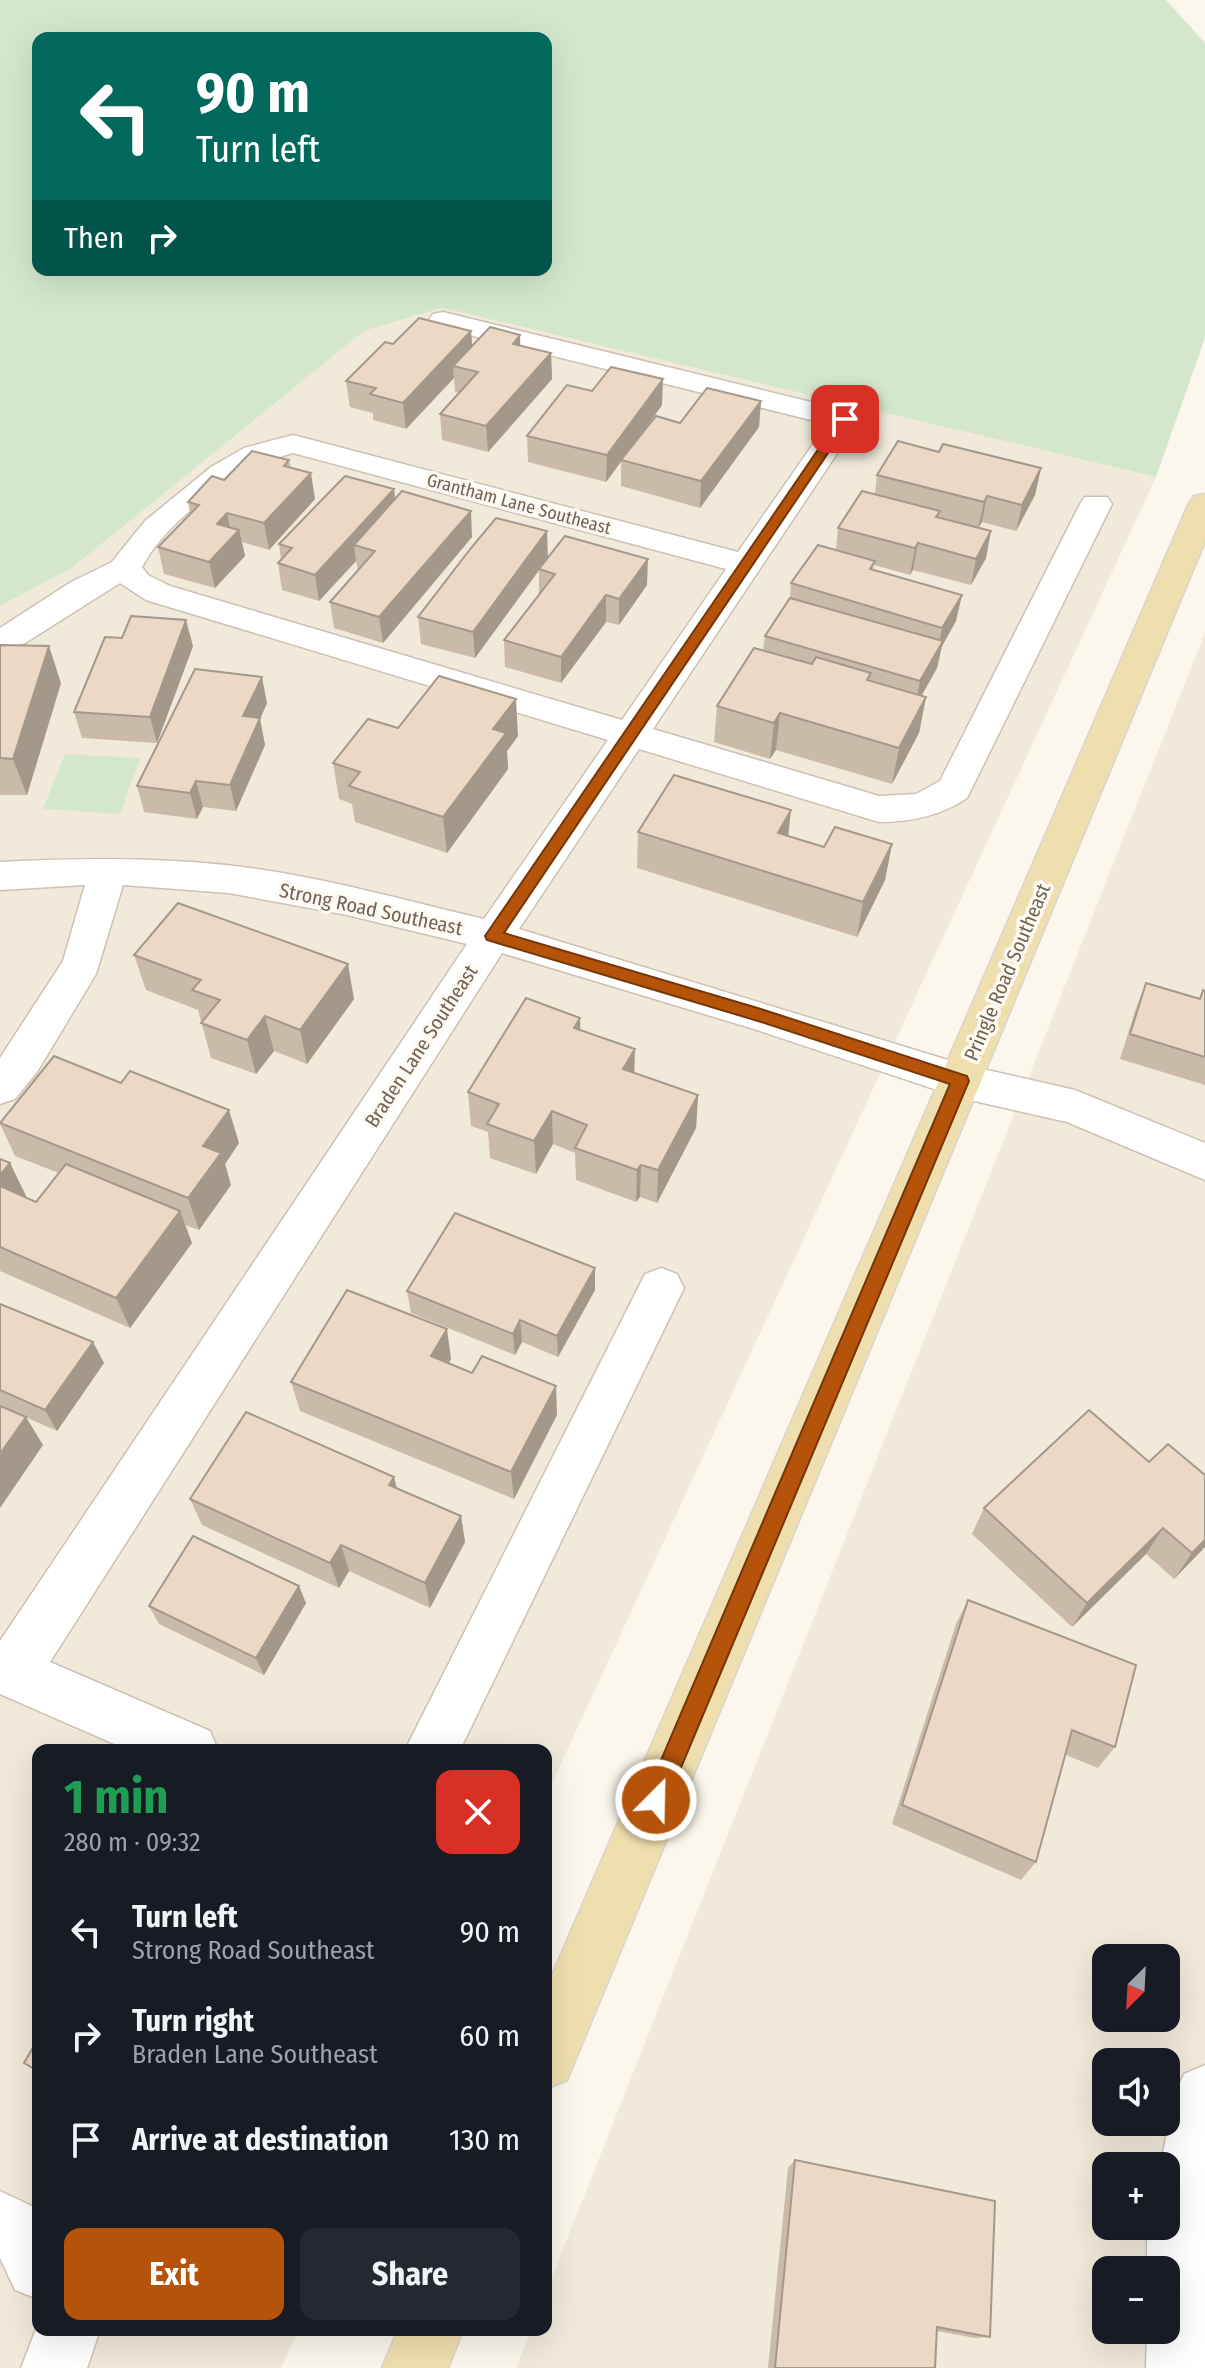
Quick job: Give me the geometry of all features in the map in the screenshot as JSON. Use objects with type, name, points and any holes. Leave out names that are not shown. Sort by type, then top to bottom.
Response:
[{"type":"main road","name":"Pringle Road Southeast","points":[[552,2045],[1201,525]]},
{"type":"main road","points":[[415,2368],[428,2336]]},
{"type":"street","name":"Braden Lane Southeast","points":[[7,1670],[60,1600],[493,936],[845,419],[443,320]]},
{"type":"street","name":"Grantham Lane Southeast","points":[[125,568],[140,542],[233,465],[262,452],[293,444],[745,564]]},
{"type":"street","points":[[0,639],[13,635],[83,589],[125,568],[136,582],[158,593],[879,809],[908,810],[936,802],[954,789],[1096,504]]},
{"type":"street","points":[[0,1087],[22,1061],[82,963],[108,870]]},
{"type":"street","name":"Strong Road Southeast","points":[[0,876],[108,870],[229,879],[347,901],[493,936],[761,1016],[961,1081],[1075,1107],[1205,1162]]},
{"type":"street","points":[[435,1744],[661,1288]]},
{"type":"street","points":[[7,1670],[177,1744]]},
{"type":"street","points":[[1179,2368],[1179,2225],[1205,2095]]},
{"type":"street","points":[[0,2222],[23,2236],[32,2255]]},
{"type":"street","points":[[54,2368],[66,2336]]},
{"type":"shaded area","points":[[442,308],[1156,477],[552,1783],[552,1744],[32,1744],[32,2336],[296,2336],[281,2368],[0,2368],[0,606],[72,568],[364,331]]},
{"type":"shaded area","points":[[1205,633],[1205,2368],[516,2368],[529,2336],[552,2336],[552,2277]]},
{"type":"green space","points":[[0,0],[1166,0],[1205,43],[1205,338],[1156,477],[442,308],[364,331],[72,568],[0,606]]},
{"type":"green space","points":[[65,754],[140,758],[120,814],[43,809]]},
{"type":"building","points":[[419,318],[471,331],[403,403],[370,394],[376,388],[346,381],[385,342],[393,344]]},
{"type":"building","points":[[490,327],[520,335],[513,344],[551,353],[486,426],[440,414],[478,372],[453,366]]},
{"type":"building","points":[[611,367],[663,379],[607,455],[527,436],[567,385],[592,391]]},
{"type":"building","points":[[707,388],[761,401],[701,481],[621,460],[656,416],[680,423]]},
{"type":"building","points":[[898,441],[939,452],[943,444],[1041,468],[1022,505],[987,496],[984,502],[877,475]]},
{"type":"building","points":[[252,451],[289,460],[284,466],[311,473],[264,523],[227,513],[217,524],[239,530],[209,562],[158,547],[199,505],[188,502],[212,476],[224,480]]},
{"type":"building","points":[[345,476],[394,489],[315,575],[278,563],[292,548],[279,544]]},
{"type":"building","points":[[402,491],[471,511],[379,617],[330,602],[375,551],[354,545]]},
{"type":"building","points":[[862,491],[940,511],[936,517],[991,531],[976,559],[918,543],[915,548],[838,528]]},
{"type":"building","points":[[496,518],[547,531],[473,632],[418,617],[471,548]]},
{"type":"building","points":[[565,536],[648,559],[619,599],[606,595],[561,657],[504,640],[555,574],[539,569]]},
{"type":"building","points":[[818,545],[875,561],[870,569],[962,595],[942,628],[791,583]]},
{"type":"building","points":[[790,598],[943,641],[920,681],[765,636]]},
{"type":"building","points":[[131,616],[186,620],[150,717],[74,712],[105,637],[122,638]]},
{"type":"building","points":[[0,645],[49,646],[13,759],[0,758]]},
{"type":"building","points":[[754,648],[812,664],[816,657],[871,673],[867,680],[926,697],[899,748],[780,713],[774,723],[717,706]]},
{"type":"building","points":[[195,669],[262,677],[243,716],[260,718],[230,785],[196,781],[190,793],[137,786]]},
{"type":"building","points":[[439,676],[516,699],[493,729],[506,733],[443,817],[349,786],[360,772],[333,763],[368,719],[398,728]]},
{"type":"building","points":[[674,775],[791,810],[778,833],[824,847],[835,827],[892,844],[863,902],[638,832]]},
{"type":"building","points":[[178,903],[348,964],[300,1030],[265,1016],[247,1040],[201,1023],[220,1000],[192,990],[201,980],[134,955]]},
{"type":"building","points":[[1146,983],[1200,999],[1205,991],[1205,1057],[1130,1034]]},
{"type":"building","points":[[526,998],[580,1018],[574,1028],[635,1049],[623,1069],[698,1095],[658,1170],[641,1165],[637,1170],[575,1148],[587,1125],[552,1111],[534,1141],[487,1124],[499,1104],[468,1092]]},
{"type":"building","points":[[54,1056],[121,1083],[130,1071],[229,1110],[203,1146],[221,1153],[188,1198],[0,1123]]},
{"type":"building","points":[[0,1159],[10,1163],[0,1175]]},
{"type":"building","points":[[66,1164],[180,1211],[116,1298],[0,1247],[0,1186],[36,1202]]},
{"type":"building","points":[[455,1213],[595,1268],[557,1336],[520,1320],[513,1334],[407,1291]]},
{"type":"building","points":[[347,1290],[447,1329],[431,1356],[472,1373],[482,1356],[556,1386],[511,1472],[291,1382]]},
{"type":"building","points":[[0,1304],[93,1342],[45,1410],[0,1390]]},
{"type":"building","points":[[0,1406],[26,1417],[0,1454]]},
{"type":"building","points":[[1089,1410],[1149,1462],[1168,1444],[1205,1475],[1205,1540],[1192,1553],[1163,1528],[1087,1603],[984,1508]]},
{"type":"building","points":[[246,1412],[394,1477],[389,1485],[461,1516],[425,1583],[341,1545],[330,1563],[190,1499]]},
{"type":"building","points":[[193,1536],[299,1586],[256,1658],[149,1606]]},
{"type":"building","points":[[968,1600],[1136,1665],[1115,1747],[1072,1730],[1036,1862],[902,1805]]},
{"type":"building","points":[[32,2049],[32,2068],[24,2063]]},
{"type":"building","points":[[795,2160],[995,2201],[990,2337],[937,2327],[935,2368],[775,2368]]},
{"type":"route","points":[[656,1800],[961,1081],[761,1016],[493,936],[845,419]]}]
